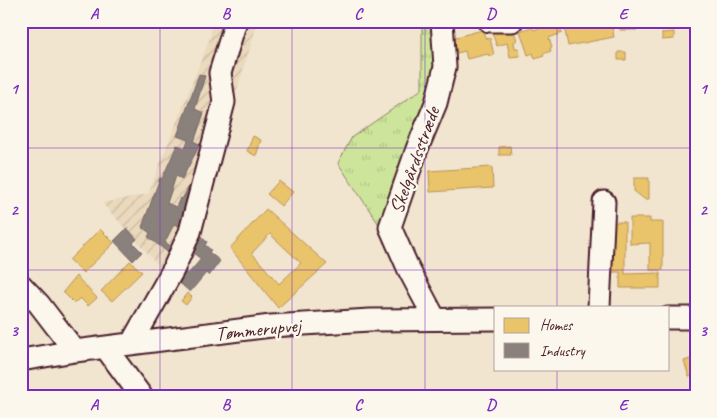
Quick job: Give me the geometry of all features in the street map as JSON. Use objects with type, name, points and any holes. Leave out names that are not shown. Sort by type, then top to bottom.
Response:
[{"type":"street","points":[[131,344],[173,270],[190,232],[224,102],[220,73],[236,21]]},
{"type":"street","name":"Skelgårdsstræde","points":[[435,319],[409,270],[390,227],[438,94],[445,67],[442,21]]},
{"type":"street","points":[[489,21],[512,21]]},
{"type":"street","points":[[599,306],[604,202]]},
{"type":"street","points":[[21,285],[39,304],[75,351]]},
{"type":"street","points":[[670,318],[696,318]]},
{"type":"street","name":"Tømmerupvej","points":[[21,360],[75,351],[271,326],[370,320],[494,319]]},
{"type":"street","points":[[105,347],[142,397]]},
{"type":"shaded area","points":[[212,21],[258,21],[201,208],[172,280],[102,203],[148,194],[210,38]]},
{"type":"green space","points":[[422,26],[437,28],[438,65],[386,235],[338,163],[352,137],[422,89]]},
{"type":"building: Homes","points":[[551,21],[561,21],[558,23],[562,33],[549,38],[552,47],[550,48],[551,51],[535,59],[533,53],[528,55],[520,31],[532,27],[534,30],[542,27],[541,24],[548,22],[549,25],[552,24]]},
{"type":"building: Homes","points":[[563,21],[606,21],[607,26],[612,26],[614,37],[568,46]]},
{"type":"building: Homes","points":[[620,21],[637,21],[637,30],[620,30]]},
{"type":"building: Homes","points":[[500,28],[502,32],[513,29],[517,40],[514,42],[515,48],[519,48],[520,56],[510,57],[507,43],[497,46],[491,31]]},
{"type":"building: Homes","points":[[482,30],[486,39],[490,38],[494,55],[489,56],[488,54],[467,59],[465,51],[457,53],[453,38]]},
{"type":"building: Homes","points":[[674,32],[674,39],[662,40],[662,33]]},
{"type":"building: Homes","points":[[618,52],[626,52],[626,60],[618,60]]},
{"type":"building: Homes","points":[[253,136],[261,140],[256,156],[247,151]]},
{"type":"building: Homes","points":[[510,146],[511,155],[499,155],[499,147]]},
{"type":"building: Homes","points":[[492,167],[493,188],[430,192],[429,171]]},
{"type":"building: Homes","points":[[634,178],[649,178],[649,199],[644,199],[634,191]]},
{"type":"building: Homes","points":[[279,181],[293,192],[281,206],[267,194]]},
{"type":"building: Homes","points":[[266,209],[327,264],[278,308],[230,248]],"holes":[[[270,234],[301,263],[279,284],[252,253]]]},
{"type":"building: Homes","points":[[630,218],[650,218],[650,222],[663,222],[663,270],[650,270],[650,243],[630,244]]},
{"type":"building: Homes","points":[[610,222],[625,222],[625,274],[660,273],[660,288],[620,288],[620,272],[610,272]]},
{"type":"building: Homes","points":[[100,229],[114,243],[83,273],[69,260]]},
{"type":"building: Homes","points":[[130,261],[142,272],[112,301],[101,291]]},
{"type":"building: Homes","points":[[76,276],[97,298],[88,306],[80,298],[74,303],[63,292]]},
{"type":"building: Homes","points":[[187,293],[192,297],[186,305],[181,301]]},
{"type":"building: Homes","points":[[696,357],[696,375],[689,377],[684,361]]},
{"type":"building: Industry","points":[[199,74],[205,76],[195,109],[204,113],[194,142],[200,144],[182,179],[176,176],[167,203],[176,207],[191,183],[199,186],[186,229],[174,224],[165,242],[174,249],[170,254],[148,237],[150,233],[142,227],[160,178],[162,179],[177,145],[185,148],[188,140],[177,136]]},
{"type":"building: Industry","points":[[127,228],[137,239],[133,243],[142,252],[133,261],[114,241]]},
{"type":"building: Industry","points":[[200,236],[207,242],[205,245],[211,250],[209,252],[220,261],[209,276],[206,273],[190,292],[174,278],[182,269],[188,274],[201,259],[188,249]]}]
